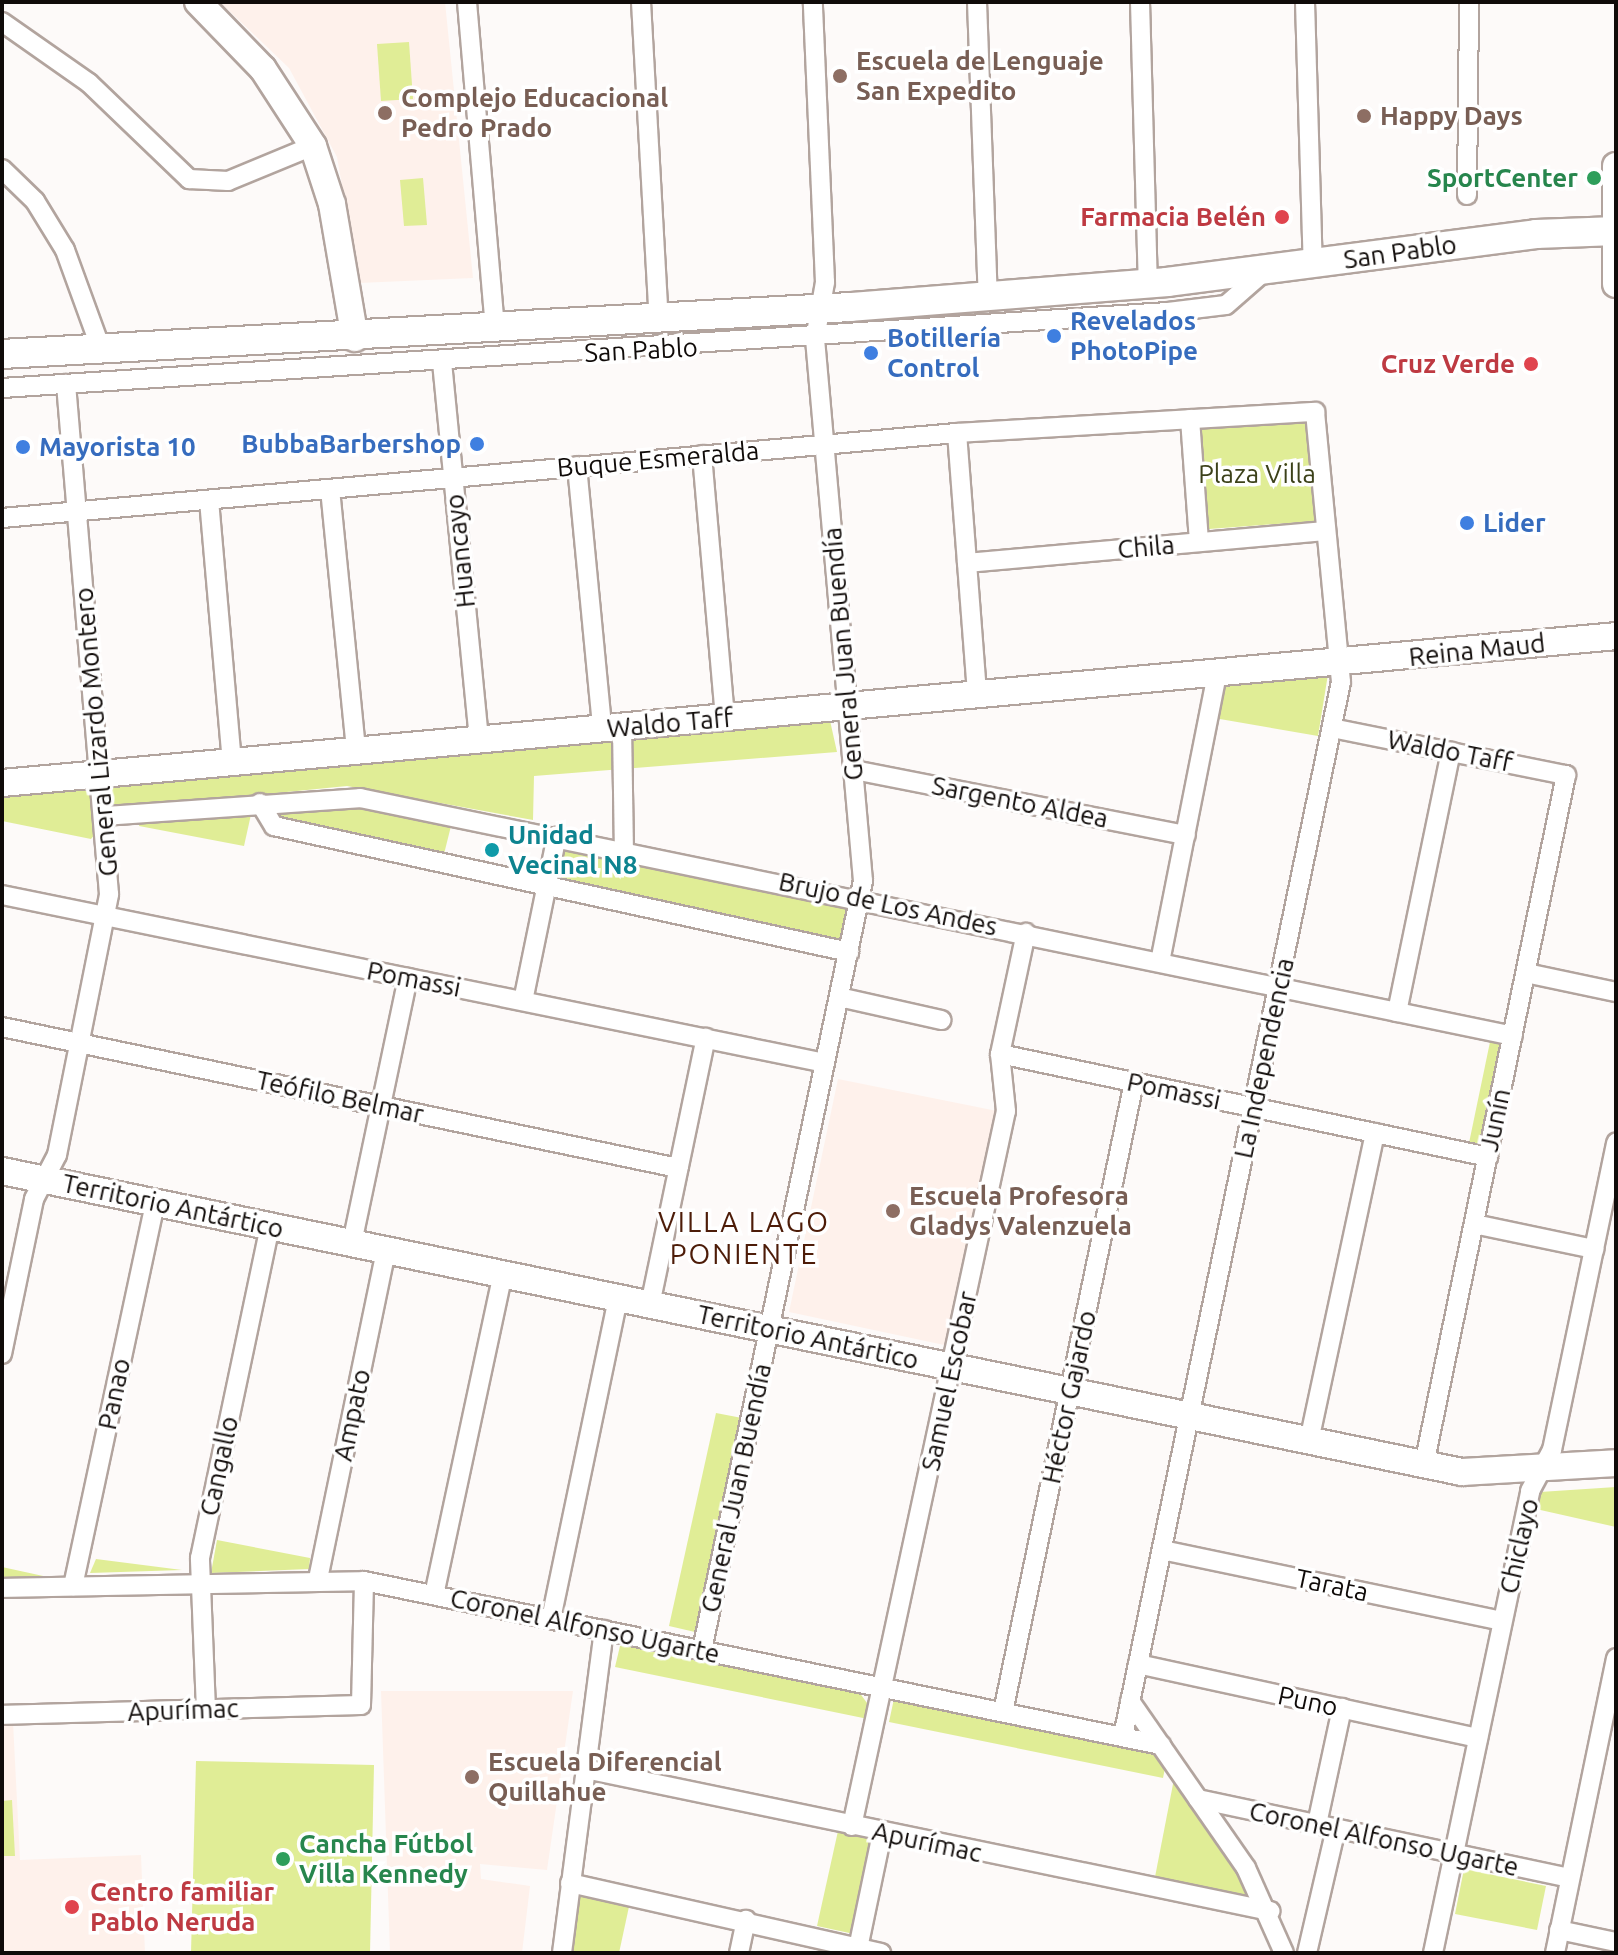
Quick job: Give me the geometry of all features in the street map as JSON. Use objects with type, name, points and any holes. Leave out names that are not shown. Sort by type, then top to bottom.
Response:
[{"type":"main road","name":"San Pablo","points":[[2,354],[355,338],[819,309],[1148,284],[1265,271],[1614,221]]},
{"type":"street","points":[[198,2],[263,69],[313,146],[332,204],[355,338]]},
{"type":"street","points":[[467,2],[495,328]]},
{"type":"street","points":[[641,2],[659,319]]},
{"type":"street","name":"General Juan Buendía","points":[[702,1650],[860,898],[854,770],[815,339],[825,282],[813,2]]},
{"type":"street","points":[[977,2],[988,296]]},
{"type":"street","points":[[1140,2],[1148,284]]},
{"type":"street","points":[[1305,2],[1313,264]]},
{"type":"street","points":[[1467,195],[1469,2]]},
{"type":"street","points":[[2,22],[89,83],[189,179],[228,181],[313,146]]},
{"type":"street","points":[[1616,166],[1616,284]]},
{"type":"street","points":[[2,169],[35,201],[65,250],[101,349]]},
{"type":"street","name":"San Pablo","points":[[2,388],[815,339],[1215,307],[1241,296],[1265,271]]},
{"type":"street","name":"Huancayo","points":[[442,362],[479,740]]},
{"type":"street","name":"General Lizardo Montero","points":[[2,1354],[34,1199],[45,1180],[80,1044],[105,916],[105,816],[66,384]]},
{"type":"street","name":"Buque Esmeralda","points":[[2,518],[957,433],[1315,412]]},
{"type":"street","name":"La Independencia","points":[[1123,1737],[1332,728],[1338,665],[1315,412]]},
{"type":"street","points":[[1190,419],[1199,542]]},
{"type":"street","points":[[957,433],[977,695]]},
{"type":"street","points":[[702,455],[725,718]]},
{"type":"street","points":[[577,466],[612,728],[624,850]]},
{"type":"street","points":[[330,489],[356,751]]},
{"type":"street","points":[[209,500],[232,762]]},
{"type":"street","name":"Chila","points":[[967,563],[1325,531]]},
{"type":"street","name":"Reina Maud","points":[[1338,665],[1616,636]]},
{"type":"street","name":"Waldo Taff","points":[[2,783],[1338,665]]},
{"type":"street","points":[[1160,962],[1217,674]]},
{"type":"street","name":"Waldo Taff","points":[[1332,728],[1566,775]]},
{"type":"street","points":[[1397,1012],[1451,752]]},
{"type":"street","name":"Sargento Aldea","points":[[854,770],[1186,835]]},
{"type":"street","name":"Junín","points":[[1424,1465],[1566,775]]},
{"type":"street","name":"Brujo de Los Andes","points":[[105,816],[360,798],[860,898],[1513,1036]]},
{"type":"street","name":"Brujo de Los Andes","points":[[260,803],[274,826],[849,952]]},
{"type":"street","points":[[523,1001],[557,836]]},
{"type":"street","name":"Pomassi","points":[[2,895],[825,1063]]},
{"type":"street","name":"Samuel Escobar","points":[[852,1826],[1006,1111],[1000,1054],[1026,933]]},
{"type":"street","points":[[1526,973],[1616,992]]},
{"type":"street","points":[[352,1243],[408,978]]},
{"type":"street","points":[[839,997],[941,1020]]},
{"type":"street","name":"Teófilo Belmar","points":[[2,1027],[678,1168]]},
{"type":"street","points":[[650,1305],[706,1038]]},
{"type":"street","name":"Pomassi","points":[[1000,1054],[1488,1157]]},
{"type":"street","name":"Héctor Gajardo","points":[[1003,1712],[1134,1082]]},
{"type":"street","points":[[1309,1441],[1375,1133]]},
{"type":"street","name":"Chiclayo","points":[[1433,1953],[1502,1621],[1540,1471],[1552,1450],[1616,1143]]},
{"type":"street","name":"Territorio Antártico","points":[[2,1171],[1424,1465],[1483,1475],[1616,1464]]},
{"type":"street","name":"Panao","points":[[73,1586],[155,1203]]},
{"type":"street","points":[[1474,1224],[1594,1249]]},
{"type":"street","name":"Cangallo","points":[[206,1710],[200,1558],[270,1226]]},
{"type":"street","name":"Ampato","points":[[318,1579],[386,1250]]},
{"type":"street","points":[[434,1595],[503,1274]]},
{"type":"street","points":[[551,1619],[618,1298]]},
{"type":"street","name":"Tarata","points":[[1162,1550],[1502,1621]]},
{"type":"street","name":"Coronel Alfonso Ugarte","points":[[2,1588],[318,1579],[364,1581],[1161,1745]]},
{"type":"street","name":"Apurímac","points":[[2,1715],[364,1703],[364,1581]]},
{"type":"street","points":[[562,1953],[604,1630]]},
{"type":"street","points":[[1555,1953],[1570,1878],[1609,1725],[1616,1658]]},
{"type":"street","name":"Puno","points":[[1138,1664],[1478,1738]]},
{"type":"street","points":[[1130,1701],[1270,1911],[1284,1953]]},
{"type":"street","points":[[1307,1953],[1342,1708]]},
{"type":"street","name":"Apurímac","points":[[585,1769],[1270,1911]]},
{"type":"street","name":"Coronel Alfonso Ugarte","points":[[1198,1799],[1570,1878]]},
{"type":"street","points":[[858,1951],[882,1833]]},
{"type":"street","points":[[570,1883],[746,1920],[858,1951],[881,1953]]},
{"type":"street","points":[[739,1953],[746,1920]]},
{"type":"street","points":[[1559,1930],[1616,1942]]},
{"type":"shaded area","name":"Complejo Educacional Pedro Prado","points":[[220,2],[445,2],[473,278],[359,283],[337,157],[289,68]]},
{"type":"shaded area","name":"Escuela Profesora Gladys Valenzuela","points":[[838,1079],[997,1111],[949,1346],[789,1312]]},
{"type":"shaded area","name":"Escuela Diferencial Quillahue","points":[[381,1691],[573,1691],[547,1870],[480,1864],[481,1879],[530,1886],[522,1953],[390,1953]]},
{"type":"shaded area","name":"Centro familiar Pablo Neruda","points":[[13,1722],[20,1860],[141,1855],[145,1953],[2,1953],[2,1723]]},
{"type":"green space","points":[[409,42],[413,99],[381,101],[377,44]]},
{"type":"green space","points":[[423,178],[427,225],[404,226],[400,180]]},
{"type":"green space","name":"Plaza Villa","points":[[1308,419],[1315,521],[1209,529],[1198,424]]},
{"type":"green space","points":[[1328,674],[1318,736],[1214,718],[1220,683]]},
{"type":"green space","points":[[829,716],[837,752],[534,776],[533,820],[347,786],[116,809],[91,839],[2,821],[2,788]]},
{"type":"green space","points":[[350,804],[451,826],[444,854],[278,820],[275,811]]},
{"type":"green space","points":[[252,810],[244,846],[139,826],[140,821]]},
{"type":"green space","points":[[561,845],[850,904],[842,944],[551,882]]},
{"type":"green space","points":[[1490,1042],[1507,1045],[1486,1146],[1469,1143]]},
{"type":"green space","points":[[716,1413],[742,1418],[695,1632],[669,1626]]},
{"type":"green space","points":[[1616,1487],[1616,1527],[1536,1509],[1540,1492]]},
{"type":"green space","points":[[217,1540],[310,1558],[309,1569],[211,1573]]},
{"type":"green space","points":[[96,1559],[182,1570],[90,1573]]},
{"type":"green space","points":[[2,1567],[57,1579],[2,1581]]},
{"type":"green space","points":[[631,1642],[856,1688],[870,1707],[868,1719],[615,1667],[620,1646]]},
{"type":"green space","points":[[895,1694],[1152,1748],[1165,1768],[1163,1778],[889,1722]]},
{"type":"green space","name":"Cancha Fútbol Villa Kennedy","points":[[196,1761],[374,1765],[370,1953],[191,1953]]},
{"type":"green space","points":[[1174,1779],[1253,1896],[1155,1877]]},
{"type":"green space","points":[[12,1800],[15,1856],[2,1856],[2,1801]]},
{"type":"green space","points":[[838,1831],[876,1840],[854,1934],[817,1926]]},
{"type":"green space","points":[[1464,1869],[1546,1886],[1537,1930],[1455,1914]]},
{"type":"green space","points":[[580,1892],[630,1902],[619,1953],[573,1953]]},
{"type":"place","name":"Escuela de Lenguaje San Expedito","points":[[840,76]]},
{"type":"place","name":"Complejo Educacional Pedro Prado","points":[[385,113]]},
{"type":"place","name":"Happy Days","points":[[1364,116]]},
{"type":"place","name":"SportCenter","points":[[1594,178]]},
{"type":"place","name":"Farmacia Belén","points":[[1282,217]]},
{"type":"place","name":"Revelados PhotoPipe","points":[[1054,336]]},
{"type":"place","name":"Botillería Control","points":[[871,353]]},
{"type":"place","name":"Cruz Verde","points":[[1531,364]]},
{"type":"place","name":"BubbaBarbershop","points":[[477,444]]},
{"type":"place","name":"Mayorista 10","points":[[23,447]]},
{"type":"place","name":"Lider","points":[[1467,523]]},
{"type":"place","name":"Unidad Vecinal N8","points":[[492,850]]},
{"type":"place","name":"Escuela Profesora Gladys Valenzuela","points":[[893,1211]]},
{"type":"place","name":"Escuela Diferencial Quillahue","points":[[472,1777]]},
{"type":"place","name":"Cancha Fútbol Villa Kennedy","points":[[283,1859]]},
{"type":"place","name":"Centro familiar Pablo Neruda","points":[[72,1907]]},
{"type":"district","name":"VILLA LAGO PONIENTE","points":[[744,1238]]}]
